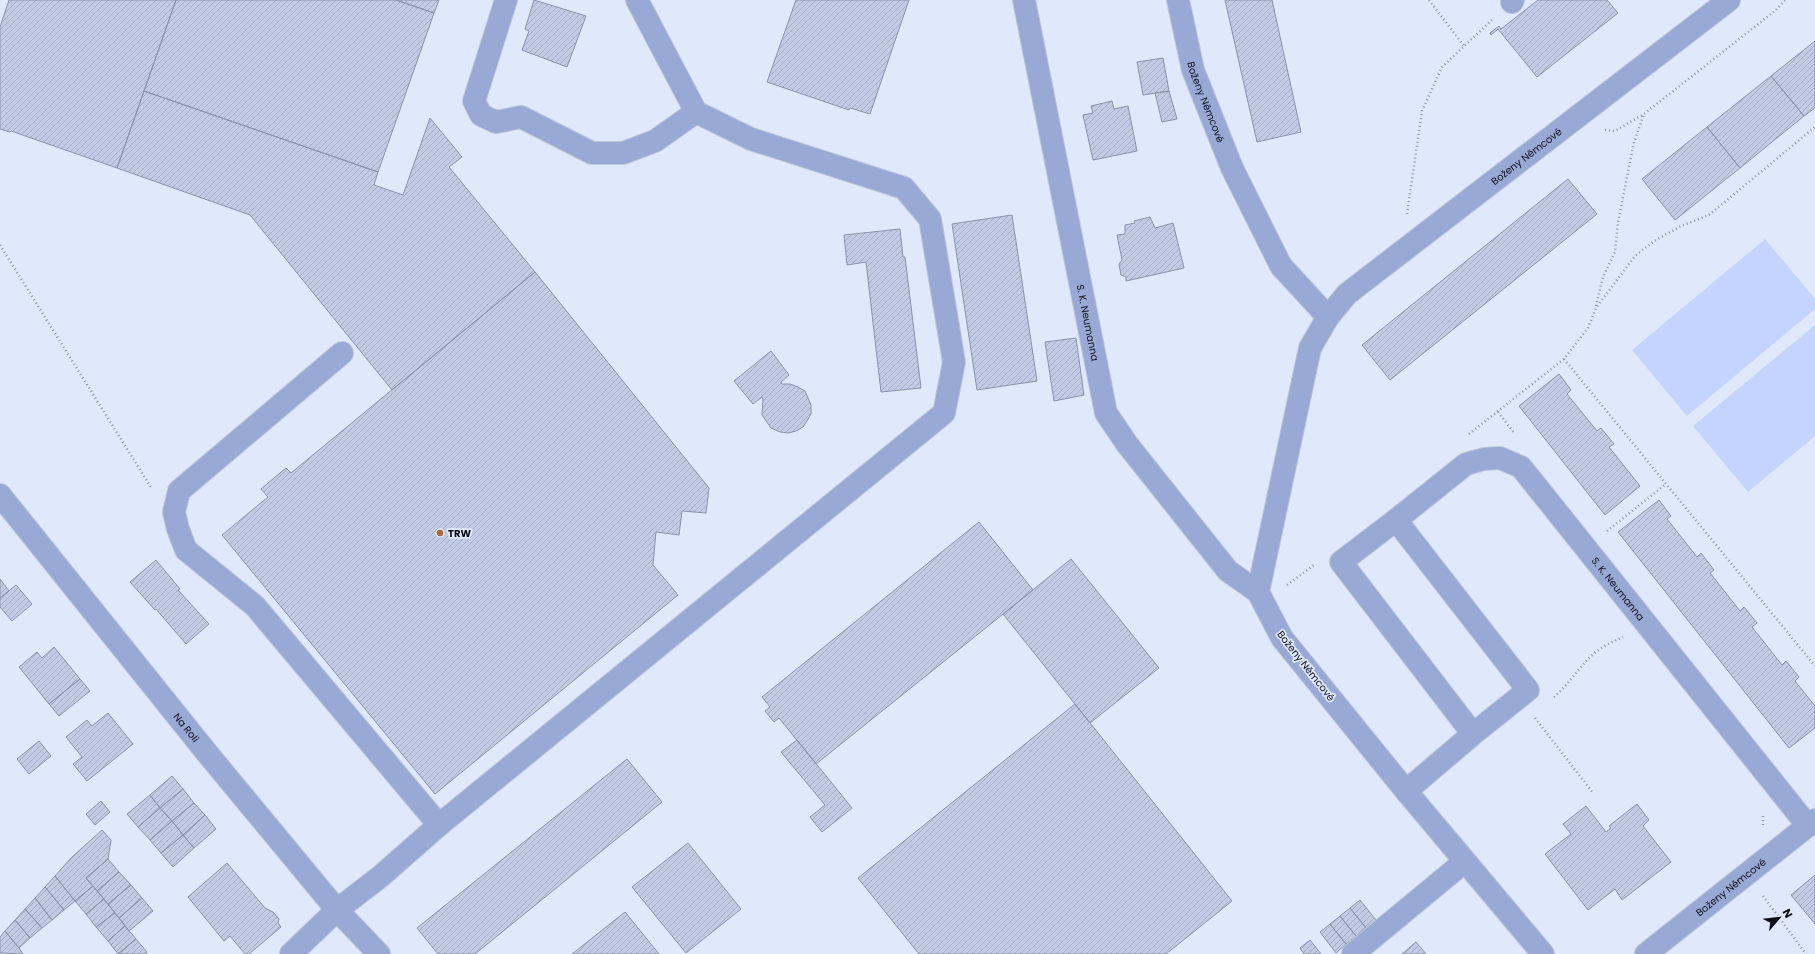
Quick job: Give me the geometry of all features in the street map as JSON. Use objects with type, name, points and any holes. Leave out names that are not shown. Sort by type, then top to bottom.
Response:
[{"type":"street","points":[[506,0],[474,101],[481,115],[496,122],[521,117],[592,153],[623,153],[655,140],[696,112]]},
{"type":"street","points":[[291,954],[337,910],[380,876],[439,825],[944,413],[954,362],[930,219],[904,188],[751,139],[696,112],[637,0]]},
{"type":"street","name":"S. K. Neumanna","points":[[1024,0],[1106,413],[1127,444],[1228,571],[1258,592]]},
{"type":"street","name":"Boženy Němcové","points":[[1178,0],[1193,70],[1232,168],[1280,266],[1328,317]]},
{"type":"street","name":"Boženy Němcové","points":[[1543,954],[1464,862],[1282,638],[1258,592],[1310,348],[1328,317],[1347,294],[1729,0]]},
{"type":"street","points":[[342,353],[179,491],[174,512],[178,529],[186,550],[255,606],[439,825]]},
{"type":"street","name":"S. K. Neumanna","points":[[1472,734],[1341,562],[1466,464],[1484,458],[1500,458],[1521,467],[1649,627],[1812,823]]},
{"type":"street","name":"Na Roli","points":[[0,495],[207,754],[337,910],[379,954]]},
{"type":"street","points":[[1396,520],[1528,690],[1472,734],[1406,791]]},
{"type":"street","name":"Boženy Němcové","points":[[1646,954],[1812,823]]},
{"type":"street","points":[[1353,954],[1464,862]]},
{"type":"path","points":[[1428,0],[1464,46]]},
{"type":"path","points":[[1602,130],[1615,131],[1644,114],[1776,10],[1785,0]]},
{"type":"path","points":[[1420,237],[1406,218],[1422,111],[1442,67],[1512,1]]},
{"type":"path","points":[[1467,436],[1564,359],[1588,328],[1596,308],[1603,277],[1614,252],[1618,222],[1634,142],[1644,114]]},
{"type":"path","points":[[1596,308],[1635,256],[1654,241],[1681,226],[1709,215],[1815,127]]},
{"type":"path","points":[[0,245],[150,486],[174,512]]},
{"type":"path","points":[[1564,359],[1815,666]]},
{"type":"path","points":[[1586,548],[1666,484]]},
{"type":"path","points":[[1281,583],[1288,585],[1319,561]]},
{"type":"path","points":[[1549,702],[1565,688],[1592,655],[1608,644],[1649,627]]},
{"type":"path","points":[[1533,716],[1593,792]]},
{"type":"path","points":[[1761,894],[1806,954]]},
{"type":"shaded area","points":[[1765,239],[1815,299],[1815,309],[1687,416],[1632,350]]},
{"type":"shaded area","points":[[1815,325],[1815,436],[1748,492],[1693,426]]},
{"type":"building","points":[[9,0],[176,0],[117,168],[11,131],[0,129],[0,27]]},
{"type":"building","points":[[176,0],[396,0],[434,13],[378,172],[144,91]]},
{"type":"building","points":[[396,0],[439,0],[434,13]]},
{"type":"building","points":[[534,0],[586,16],[567,67],[522,50],[529,31],[525,29]]},
{"type":"building","points":[[796,0],[909,0],[870,114],[850,108],[849,110],[767,82]]},
{"type":"building","points":[[1225,0],[1272,0],[1301,132],[1257,142]]},
{"type":"building","points":[[1538,0],[1607,0],[1618,13],[1537,77],[1498,29],[1491,35],[1490,33],[1499,26],[1501,29]]},
{"type":"building","points":[[1815,41],[1815,108],[1804,116],[1771,76]]},
{"type":"building","points":[[1163,58],[1169,91],[1143,95],[1137,62]]},
{"type":"building","points":[[1771,76],[1804,116],[1740,168],[1707,127]]},
{"type":"building","points":[[144,91],[378,172],[374,185],[403,195],[430,118],[462,157],[449,167],[535,272],[392,390],[250,215],[117,168]]},
{"type":"building","points":[[1169,91],[1177,119],[1162,122],[1155,93]]},
{"type":"building","points":[[1112,101],[1114,109],[1128,106],[1137,151],[1093,160],[1083,115],[1093,113],[1091,106]]},
{"type":"building","points":[[1707,127],[1740,168],[1675,220],[1642,179]]},
{"type":"building","points":[[1568,179],[1597,214],[1390,380],[1362,345]]},
{"type":"building","points":[[1012,215],[1037,381],[977,390],[952,224]]},
{"type":"building","points":[[1150,217],[1155,228],[1173,223],[1184,268],[1126,281],[1126,277],[1121,275],[1119,264],[1122,260],[1117,235],[1125,234],[1125,225]]},
{"type":"building","points":[[900,229],[903,257],[905,257],[921,388],[881,392],[866,262],[847,265],[844,235]]},
{"type":"building","name":"TRW","points":[[535,272],[709,488],[706,513],[682,511],[679,535],[656,532],[653,565],[678,595],[435,794],[222,535],[268,497],[261,489],[286,468],[291,473]]},
{"type":"building","points":[[1076,338],[1084,395],[1054,401],[1045,342]]},
{"type":"building","points":[[771,351],[789,375],[781,382],[782,384],[790,384],[805,391],[811,405],[811,414],[807,421],[803,427],[796,431],[788,433],[780,432],[771,428],[762,415],[762,397],[753,404],[734,381]]},
{"type":"building","points":[[1559,374],[1571,390],[1567,394],[1597,431],[1601,428],[1614,444],[1609,447],[1640,486],[1605,515],[1519,406]]},
{"type":"building","points":[[1659,500],[1671,516],[1667,519],[1697,557],[1701,553],[1714,570],[1710,573],[1740,611],[1744,607],[1757,623],[1752,627],[1782,665],[1786,661],[1799,677],[1795,681],[1815,706],[1815,728],[1789,748],[1618,532]]},
{"type":"building","points":[[979,522],[1033,590],[816,764],[779,718],[774,722],[765,711],[770,707],[762,697]]},
{"type":"building","points":[[1071,559],[1159,668],[1090,723],[1003,614]]},
{"type":"building","points":[[156,560],[180,589],[178,590],[209,624],[186,644],[130,582]]},
{"type":"building","points":[[0,579],[9,591],[0,598]]},
{"type":"building","points":[[16,585],[32,604],[12,621],[0,607],[0,598]]},
{"type":"building","points":[[54,647],[80,679],[49,704],[19,667],[37,652],[42,658]]},
{"type":"building","points":[[80,679],[90,691],[59,716],[49,704]]},
{"type":"building","points":[[1075,704],[1232,901],[1166,954],[919,954],[858,878]]},
{"type":"building","points":[[108,713],[133,744],[87,781],[73,764],[82,757],[66,737],[87,720],[92,726]]},
{"type":"building","points":[[797,740],[852,808],[822,832],[810,817],[825,805],[781,752]]},
{"type":"building","points":[[39,741],[51,756],[29,774],[17,759]]},
{"type":"building","points":[[627,759],[662,802],[475,954],[438,954],[417,928]]},
{"type":"building","points":[[172,776],[183,789],[160,808],[150,795]]},
{"type":"building","points":[[183,789],[194,803],[172,821],[160,808]]},
{"type":"building","points":[[150,795],[160,808],[138,827],[127,814]]},
{"type":"building","points":[[101,801],[110,812],[95,825],[86,814]]},
{"type":"building","points":[[194,803],[205,815],[183,835],[172,821]]},
{"type":"building","points":[[1637,804],[1649,820],[1643,826],[1671,862],[1622,900],[1615,889],[1588,910],[1545,854],[1571,834],[1563,824],[1586,806],[1606,832],[1611,828],[1609,826]]},
{"type":"building","points":[[160,808],[172,821],[150,840],[138,827]]},
{"type":"building","points":[[205,815],[216,829],[194,848],[183,835]]},
{"type":"building","points":[[172,821],[183,835],[161,853],[150,840]]},
{"type":"building","points":[[102,830],[111,840],[108,859],[86,878],[93,886],[75,901],[55,876],[71,858]]},
{"type":"building","points":[[183,835],[194,848],[173,867],[161,853]]},
{"type":"building","points":[[688,843],[741,909],[686,953],[632,887]]},
{"type":"building","points":[[108,859],[119,872],[97,891],[86,878]]},
{"type":"building","points":[[227,863],[265,908],[273,912],[279,919],[278,923],[281,927],[249,954],[245,954],[230,936],[224,941],[188,897]]},
{"type":"building","points":[[119,872],[131,885],[108,904],[97,891]]},
{"type":"building","points":[[1815,875],[1815,924],[1791,895]]},
{"type":"building","points":[[55,876],[75,901],[64,910],[45,887]]},
{"type":"building","points":[[131,885],[142,898],[119,918],[108,904]]},
{"type":"building","points":[[93,886],[104,899],[86,914],[75,901]]},
{"type":"building","points":[[45,887],[64,910],[52,920],[35,898]]},
{"type":"building","points":[[35,898],[52,920],[42,928],[25,909]]},
{"type":"building","points":[[142,898],[153,911],[129,931],[119,918]]},
{"type":"building","points":[[104,899],[115,913],[96,927],[86,914]]},
{"type":"building","points":[[1360,900],[1376,920],[1366,928],[1350,908]]},
{"type":"building","points":[[1350,908],[1366,928],[1356,936],[1340,916]]},
{"type":"building","points":[[25,909],[42,928],[30,938],[15,920]]},
{"type":"building","points":[[625,912],[659,954],[572,954]]},
{"type":"building","points":[[115,913],[125,926],[108,941],[96,927]]},
{"type":"building","points":[[1340,916],[1356,936],[1346,944],[1330,924]]},
{"type":"building","points":[[15,920],[30,938],[19,948],[5,931]]},
{"type":"building","points":[[1330,924],[1346,944],[1336,953],[1320,932]]},
{"type":"building","points":[[125,926],[136,939],[118,954],[108,941]]},
{"type":"building","points":[[5,931],[23,954],[0,953],[0,937]]},
{"type":"building","points":[[136,939],[147,952],[146,954],[118,954]]},
{"type":"building","points":[[1310,940],[1321,954],[1304,954],[1300,948]]},
{"type":"building","points":[[1416,942],[1426,954],[1402,954]]},
{"type":"place","name":"TRW","points":[[440,533]]}]
